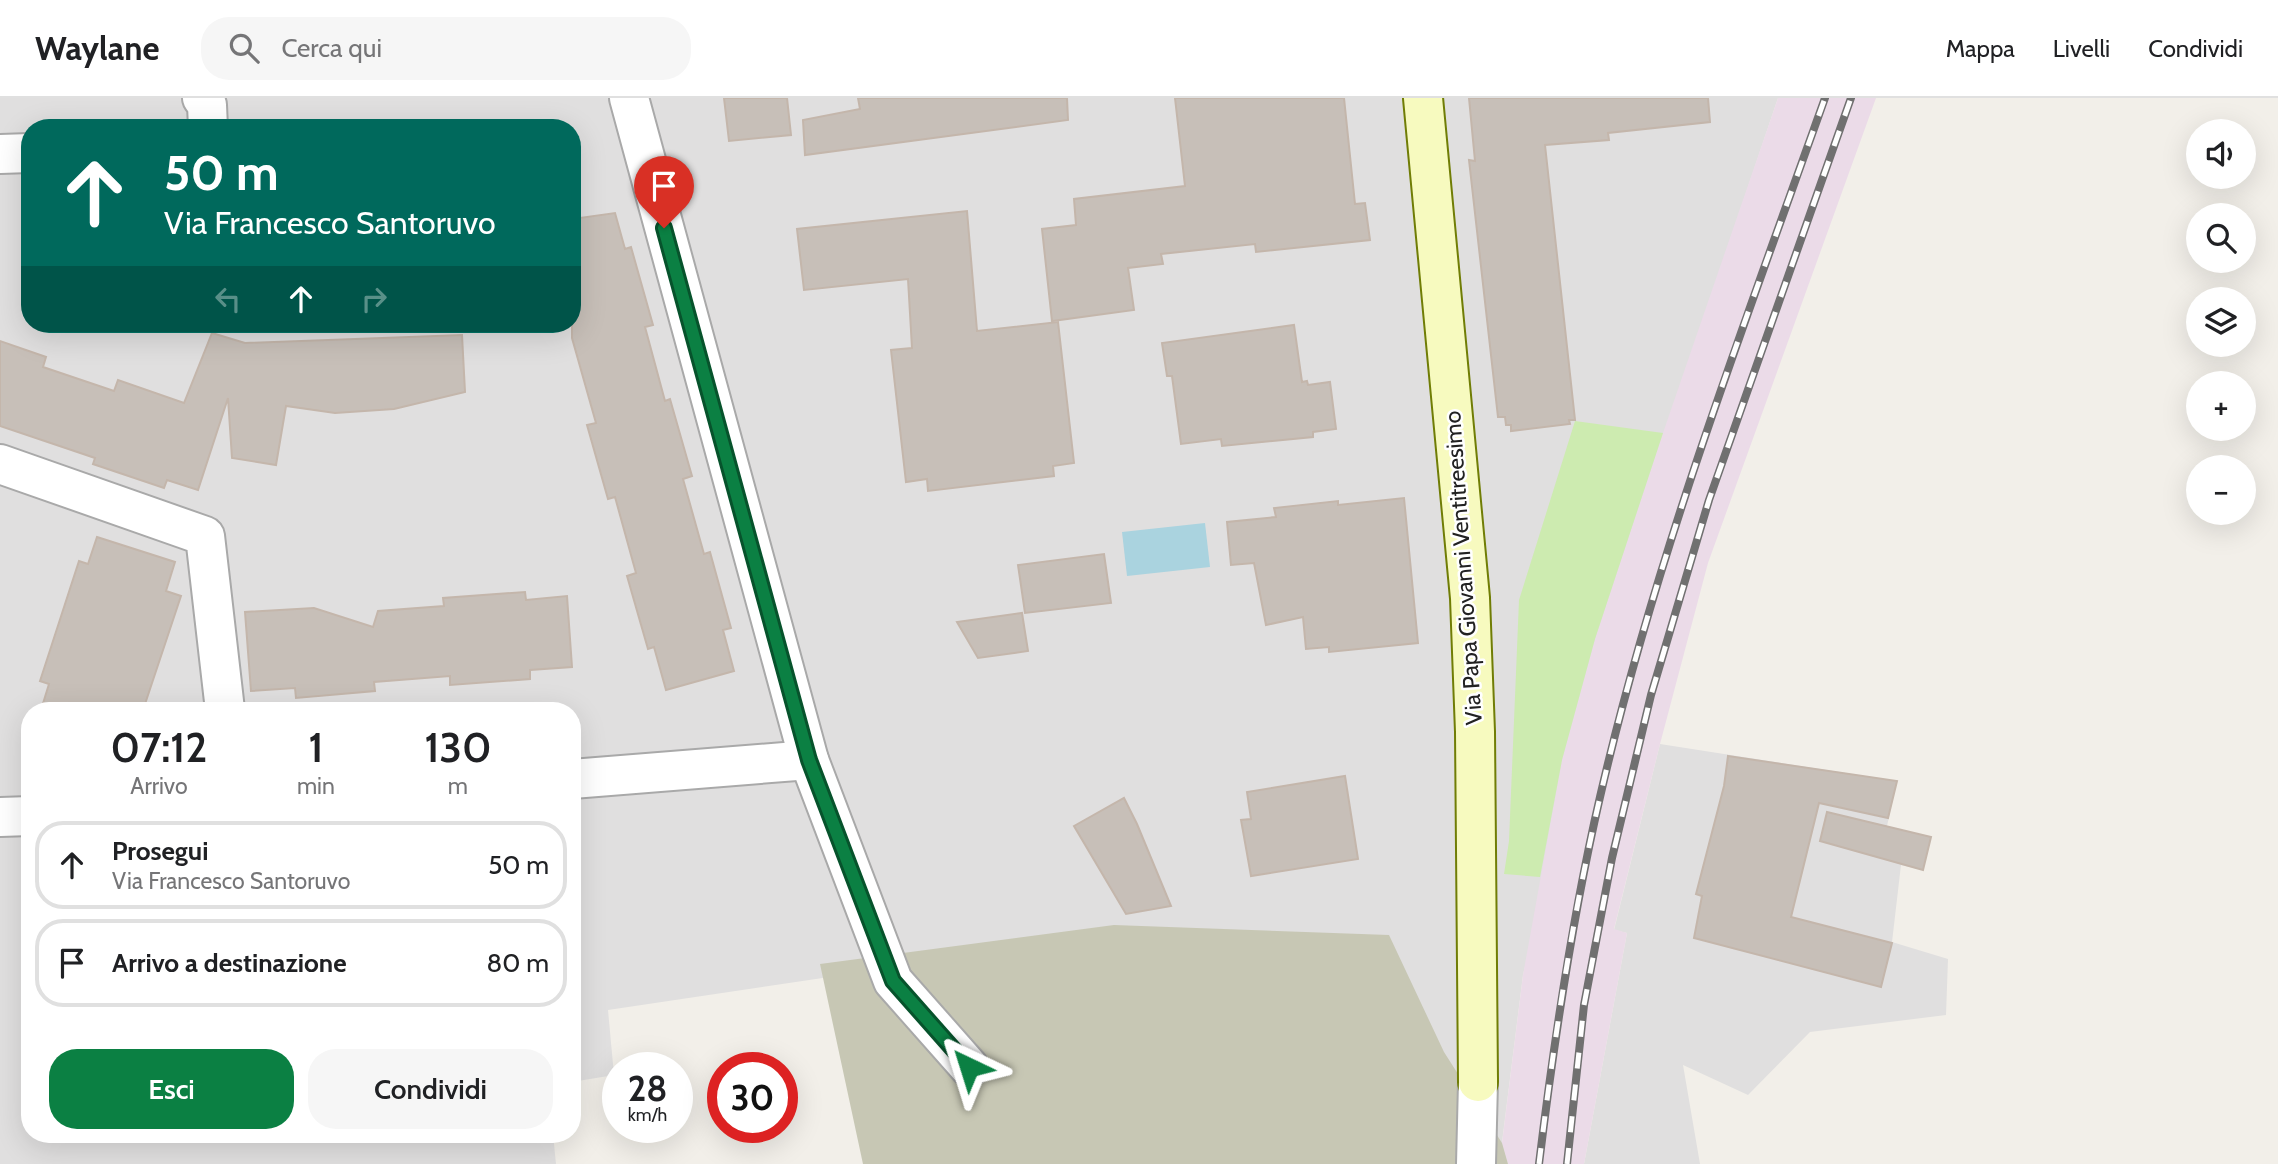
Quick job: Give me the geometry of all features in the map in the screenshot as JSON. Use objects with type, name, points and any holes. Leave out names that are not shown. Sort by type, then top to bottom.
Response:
[{"type":"street","points":[[202,98],[207,105],[208,119]]},
{"type":"street","points":[[629,98],[809,760],[893,981],[969,1067]]},
{"type":"street","name":"Via Papa Giovanni Ventitreesimo","points":[[1423,98],[1470,597],[1475,732],[1478,1082],[1476,1164]]},
{"type":"street","points":[[0,154],[21,153]]},
{"type":"street","points":[[0,464],[205,536],[224,702]]},
{"type":"street","points":[[581,778],[809,760]]},
{"type":"street","points":[[0,817],[21,816]]},
{"type":"shaded area","points":[[0,98],[1778,98],[1626,548],[1523,975],[1502,1142],[1508,1164],[1112,935],[608,1010],[612,1052],[602,1052],[602,1077],[581,1080],[581,702],[21,702],[21,1143],[554,1143],[556,1164],[0,1164]]},
{"type":"shaded area","points":[[1778,98],[1876,98],[1708,563],[1614,929],[1627,933],[1584,1164],[1508,1164],[1502,1143],[1523,975],[1562,760],[1595,639]]},
{"type":"shaded area","points":[[1660,744],[1897,781],[1887,826],[1931,837],[1923,870],[1901,865],[1892,942],[1948,959],[1946,1015],[1810,1032],[1748,1095],[1683,1065],[1700,1164],[1584,1164],[1627,933],[1614,930]]},
{"type":"shaded area","points":[[1114,925],[1389,935],[1444,1052],[1502,1143],[1508,1164],[863,1164],[820,964]]},
{"type":"green space","points":[[1575,421],[1663,433],[1595,639],[1562,760],[1540,877],[1504,874],[1509,841],[1519,600]]},
{"type":"water","points":[[1205,523],[1210,567],[1127,576],[1122,532]]},
{"type":"building","points":[[724,98],[787,98],[791,135],[729,141]]},
{"type":"building","points":[[858,98],[1067,98],[1068,120],[805,155],[803,120],[860,109]]},
{"type":"building","points":[[1175,98],[1344,98],[1355,204],[1365,203],[1370,240],[1256,252],[1255,244],[1161,254],[1163,264],[1128,268],[1134,310],[1052,321],[1042,229],[1076,225],[1074,199],[1185,186]]},
{"type":"building","points":[[1469,98],[1708,98],[1710,122],[1608,133],[1609,140],[1545,145],[1575,420],[1569,420],[1570,424],[1511,431],[1511,425],[1506,425],[1505,417],[1498,417],[1469,160],[1475,161]]},
{"type":"building","points":[[967,211],[977,331],[1058,322],[1074,463],[1053,466],[1054,476],[928,491],[927,479],[906,482],[891,350],[912,348],[908,279],[804,290],[797,229]]},
{"type":"building","points":[[615,213],[625,249],[631,247],[653,325],[645,327],[665,401],[670,399],[692,476],[683,479],[704,554],[710,552],[731,628],[723,630],[734,671],[666,690],[654,647],[648,649],[627,576],[636,573],[615,497],[608,499],[587,425],[596,423],[572,338],[572,333],[581,333],[581,218]]},
{"type":"building","points":[[1294,325],[1302,382],[1307,381],[1308,385],[1330,382],[1336,429],[1313,432],[1313,437],[1222,446],[1221,439],[1181,444],[1172,376],[1167,376],[1162,343]]},
{"type":"building","points":[[212,333],[245,343],[462,335],[465,392],[394,409],[335,413],[286,406],[276,465],[232,458],[228,398],[198,490],[167,480],[164,488],[93,464],[95,458],[0,426],[0,341],[46,357],[43,367],[114,391],[118,380],[184,403]]},
{"type":"building","points":[[1404,498],[1418,643],[1329,652],[1329,647],[1306,649],[1303,617],[1266,625],[1254,563],[1231,565],[1227,522],[1276,517],[1274,508]]},
{"type":"building","points":[[97,537],[175,562],[166,591],[181,596],[146,702],[43,702],[49,684],[40,681],[79,561],[88,564]]},
{"type":"building","points":[[1104,554],[1111,603],[1025,613],[1018,565]]},
{"type":"building","points":[[525,592],[526,600],[567,596],[572,667],[530,670],[530,679],[450,685],[450,676],[374,682],[375,691],[296,698],[295,688],[251,691],[245,612],[314,608],[373,627],[378,611],[444,606],[443,598]]},
{"type":"building","points":[[1022,613],[1028,651],[978,658],[957,622]]},
{"type":"building","points":[[1728,756],[1897,781],[1888,818],[1819,803],[1791,917],[1892,943],[1881,987],[1694,938],[1702,896],[1696,894],[1724,786]]},
{"type":"building","points":[[1345,776],[1358,859],[1251,876],[1241,820],[1251,819],[1247,792]]},
{"type":"building","points":[[1124,798],[1171,906],[1126,914],[1074,826]]},
{"type":"building","points":[[1827,812],[1931,837],[1923,870],[1820,841]]},
{"type":"railway","points":[[1539,1164],[1572,934],[1590,842],[1622,708],[1702,444],[1825,98]]},
{"type":"railway","points":[[1567,1164],[1584,1005],[1612,858],[1651,695],[1709,500],[1851,98]]},
{"type":"route","points":[[664,228],[809,760],[893,981],[969,1067]]}]
